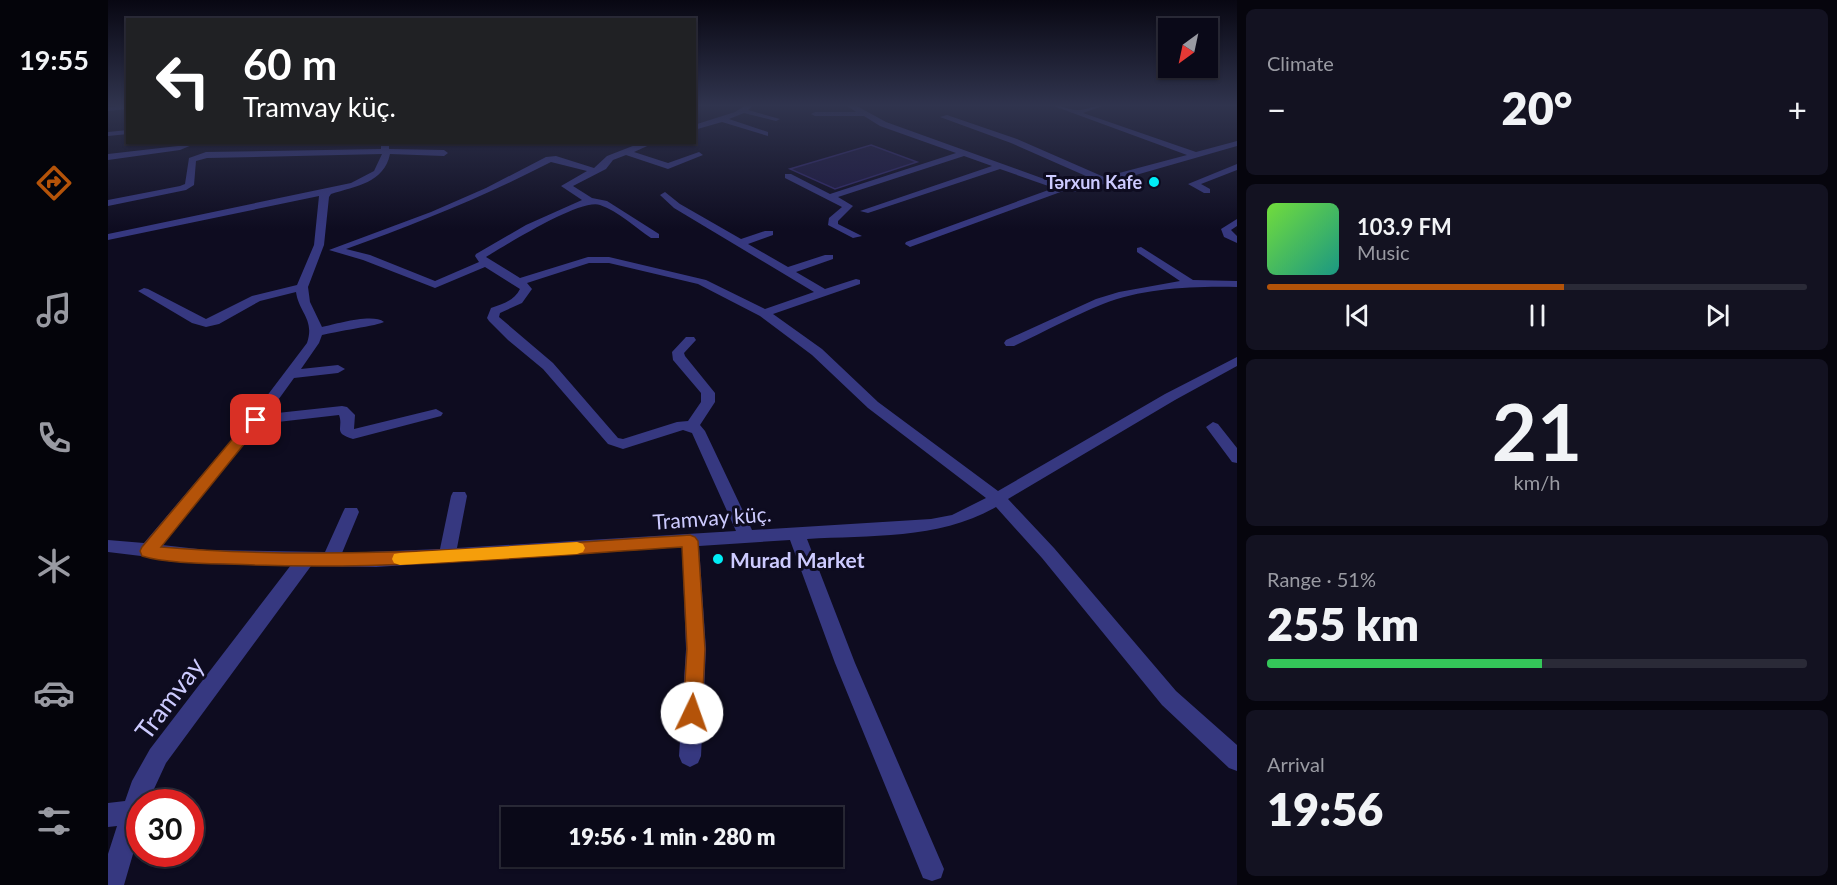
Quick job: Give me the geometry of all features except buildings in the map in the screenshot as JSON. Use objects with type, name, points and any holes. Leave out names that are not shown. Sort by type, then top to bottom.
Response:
[{"type":"street","points":[[108,157],[184,146]]},
{"type":"street","points":[[640,146],[610,158],[607,164],[566,186],[589,200],[604,203],[655,236]]},
{"type":"street","points":[[945,146],[1064,188],[1079,188],[1225,146]]},
{"type":"street","points":[[1026,146],[1105,181]]},
{"type":"street","points":[[1171,146],[1196,155]]},
{"type":"street","points":[[108,203],[176,190],[189,185],[192,160],[198,157],[385,147],[444,153]]},
{"type":"street","points":[[108,237],[293,197],[327,192],[365,182],[373,177],[386,156],[385,147]]},
{"type":"street","points":[[1216,149],[1237,156]]},
{"type":"street","points":[[626,152],[668,166],[699,156]]},
{"type":"street","points":[[832,196],[964,153]]},
{"type":"street","points":[[317,252],[335,250],[434,214],[489,190],[549,159],[595,171]]},
{"type":"street","points":[[865,210],[1001,166]]},
{"type":"street","points":[[1207,191],[1193,184],[1237,167]]},
{"type":"street","points":[[788,176],[848,206],[833,220],[833,225],[857,236]]},
{"type":"street","points":[[910,244],[1064,188]]},
{"type":"street","points":[[148,551],[292,374],[318,332],[316,320],[303,297],[302,287],[317,252],[321,236],[324,196],[327,192]]},
{"type":"street","points":[[665,195],[677,206],[824,293]]},
{"type":"street","points":[[589,200],[538,223],[484,253],[481,259],[485,263],[520,282],[526,289],[517,301],[495,311],[493,318],[512,337],[548,366],[614,441],[623,444],[682,425],[692,426],[699,431],[747,537]]},
{"type":"street","points":[[1237,222],[1226,229],[1228,235],[1237,240]]},
{"type":"street","points":[[740,243],[770,233]]},
{"type":"street","points":[[335,250],[366,257],[435,285],[485,263]]},
{"type":"street","points":[[1141,250],[1190,283]]},
{"type":"street","points":[[787,271],[829,257]]},
{"type":"street","points":[[520,282],[588,260],[609,260],[702,282],[764,313],[817,352],[873,405],[997,498],[1048,553],[1169,698],[1237,760]]},
{"type":"street","points":[[764,313],[856,282]]},
{"type":"street","points":[[1010,343],[1100,301],[1190,283],[1237,284]]},
{"type":"street","points":[[144,291],[196,320],[206,323],[215,321],[256,298],[302,287]]},
{"type":"street","points":[[318,332],[351,324],[378,322]]},
{"type":"street","points":[[690,340],[678,352],[678,357],[708,393],[708,402],[692,426]]},
{"type":"street","name":"Tramvay küç.","points":[[108,546],[207,557],[330,560],[447,556],[931,525],[955,520],[997,498],[1170,397],[1237,361]]},
{"type":"street","points":[[292,374],[338,369]]},
{"type":"street","points":[[256,420],[342,410],[348,414],[346,430],[353,434],[436,413]]},
{"type":"street","points":[[1214,427],[1237,458]]},
{"type":"street","points":[[447,556],[459,496]]},
{"type":"street","points":[[330,560],[351,512]]},
{"type":"street","points":[[796,533],[845,663],[932,869]]},
{"type":"street","points":[[690,541],[696,649],[690,756]]},
{"type":"street","name":"Tramvay","points":[[111,885],[120,814],[140,789],[158,756],[305,560]]},
{"type":"slow traffic","points":[[400,559],[577,548]]},
{"type":"place","name":"Tərxun Kafe","points":[[1154,182]]},
{"type":"place","name":"Murad Market","points":[[718,559]]},
{"type":"route","points":[[256,420],[148,551],[207,557],[376,560],[690,541],[696,649],[692,713]]}]
